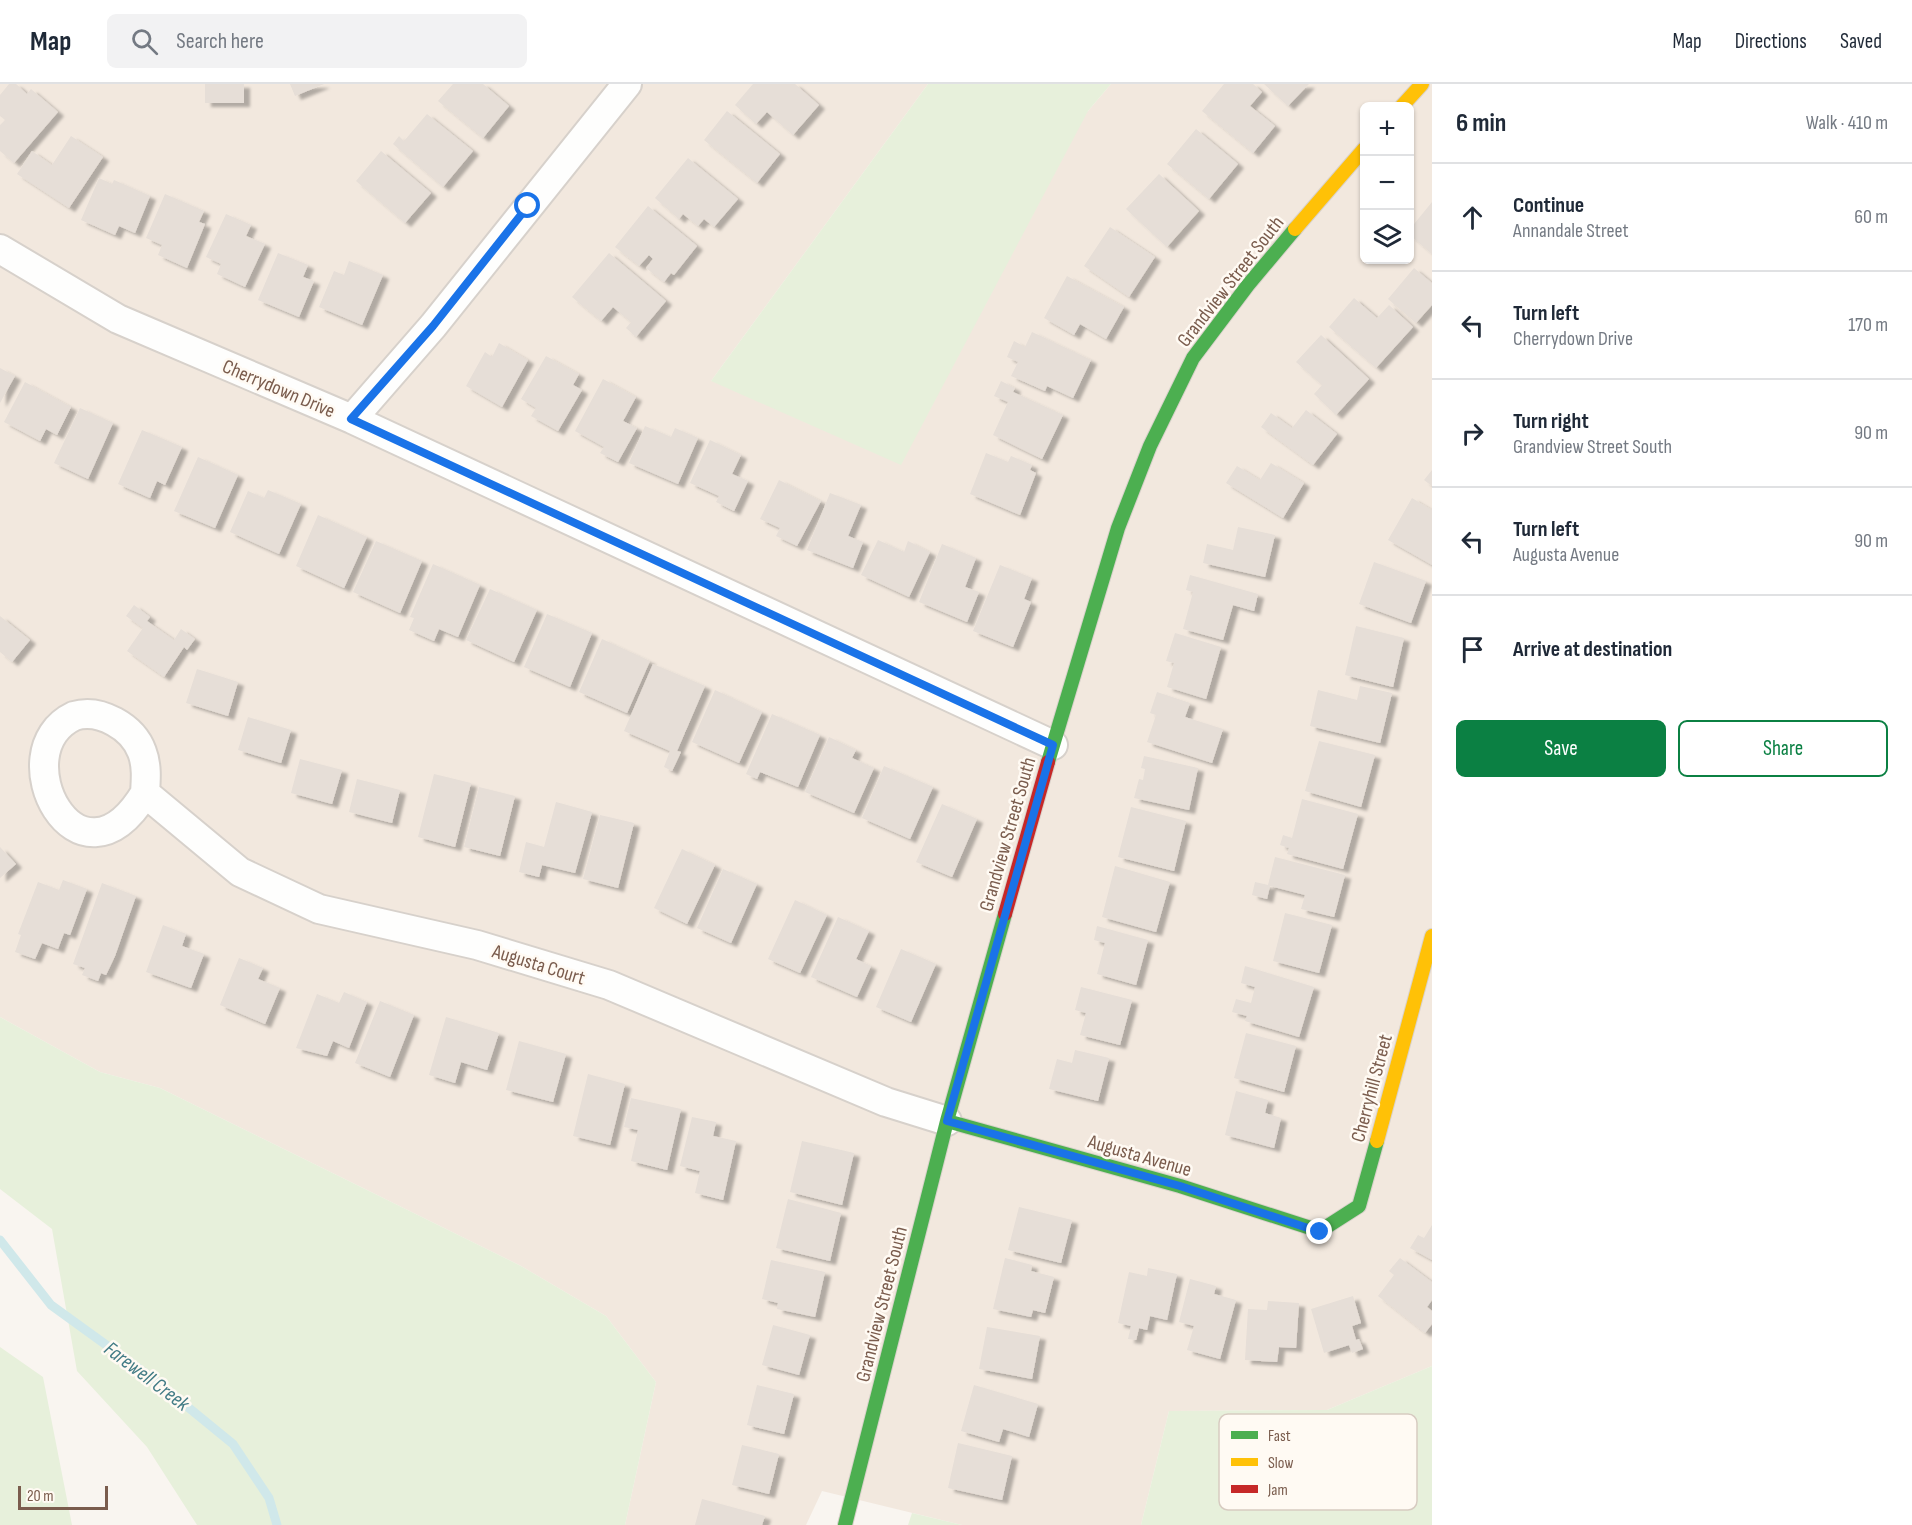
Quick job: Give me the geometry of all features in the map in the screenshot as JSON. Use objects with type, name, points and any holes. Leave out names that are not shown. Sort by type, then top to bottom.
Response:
[{"type":"street","points":[[351,419],[433,326],[627,84]]},
{"type":"street","points":[[1406,102],[1422,84]]},
{"type":"street","name":"Grandview Street South","points":[[845,1525],[947,1121],[1053,745],[1118,528],[1150,446],[1193,358],[1248,285],[1360,155]]},
{"type":"street","name":"Cherrydown Drive","points":[[0,249],[118,319],[351,419],[1053,745]]},
{"type":"street","points":[[79,715],[98,715],[116,722],[131,734],[142,750],[146,769],[145,793],[135,809],[122,821],[105,829],[85,832],[66,828],[50,818],[37,803],[30,785],[29,766],[34,747],[45,732],[61,721],[79,715]]},
{"type":"street","name":"Augusta Court","points":[[145,793],[240,872],[320,909],[477,945],[609,985],[886,1102],[947,1121]]},
{"type":"street","name":"Cherryhill Street","points":[[1320,1232],[1359,1206],[1431,947]]},
{"type":"street","name":"Augusta Avenue","points":[[947,1121],[1180,1186],[1320,1232]]},
{"type":"shaded area","points":[[0,84],[928,84],[711,381],[1088,111],[1111,84],[1432,84],[1432,1366],[1327,1410],[1169,1411],[1141,1525],[962,1525],[822,1491],[806,1525],[625,1525],[656,1382],[606,1316],[521,1266],[160,1088],[100,1072],[0,1017]]},
{"type":"green space","points":[[928,84],[1111,84],[1088,111],[901,465],[711,381]]},
{"type":"green space","points":[[0,1017],[100,1072],[160,1088],[521,1266],[606,1316],[656,1382],[625,1525],[197,1525],[147,1447],[77,1371],[52,1229],[0,1189]]},
{"type":"green space","points":[[0,1347],[43,1377],[72,1525],[0,1525]]},
{"type":"green space","points":[[1432,1366],[1432,1525],[1141,1525],[1169,1411],[1327,1410]]},
{"type":"green space","points":[[912,1513],[962,1525],[908,1525]]},
{"type":"building","points":[[9,84],[16,84],[27,94],[31,89],[58,112],[14,163],[0,151],[0,125],[5,120],[0,116],[0,95]]},
{"type":"building","points":[[205,84],[244,84],[244,103],[205,103]]},
{"type":"building","points":[[290,84],[324,84],[295,96]]},
{"type":"building","points":[[453,84],[483,84],[509,106],[483,138],[438,101]]},
{"type":"building","points":[[753,84],[795,84],[819,105],[793,135],[767,112],[756,124],[735,105]]},
{"type":"building","points":[[1224,84],[1253,84],[1262,92],[1250,106],[1275,126],[1253,153],[1202,111]]},
{"type":"building","points":[[1264,84],[1309,84],[1288,106]]},
{"type":"building","points":[[727,111],[780,154],[757,183],[704,140]]},
{"type":"building","points":[[427,114],[473,151],[443,187],[393,144],[399,136],[404,141]]},
{"type":"building","points":[[1196,129],[1238,164],[1209,199],[1167,164]]},
{"type":"building","points":[[71,136],[103,157],[69,208],[17,174],[32,151],[52,165]]},
{"type":"building","points":[[381,151],[431,193],[405,223],[356,181]]},
{"type":"building","points":[[688,158],[738,199],[714,227],[704,219],[698,226],[683,214],[679,219],[655,198]]},
{"type":"building","points":[[1159,174],[1199,211],[1167,247],[1126,209]]},
{"type":"building","points":[[99,178],[112,184],[114,180],[150,196],[135,233],[119,226],[115,235],[81,220]]},
{"type":"building","points":[[165,194],[204,211],[199,222],[205,224],[187,268],[158,255],[162,245],[146,238]]},
{"type":"building","points":[[1432,202],[1432,254],[1414,238],[1414,224]]},
{"type":"building","points":[[648,206],[697,246],[674,275],[671,273],[664,282],[646,268],[653,259],[649,255],[639,266],[615,247]]},
{"type":"building","points":[[226,214],[251,225],[246,236],[265,244],[245,287],[217,274],[221,264],[206,257]]},
{"type":"building","points":[[1110,227],[1155,257],[1129,297],[1084,266]]},
{"type":"building","points":[[278,253],[308,265],[303,277],[314,281],[299,317],[258,300]]},
{"type":"building","points":[[609,253],[666,301],[636,337],[626,328],[631,322],[613,307],[601,321],[572,297]]},
{"type":"building","points":[[349,261],[383,275],[362,325],[319,307],[334,271],[344,275]]},
{"type":"building","points":[[1414,268],[1432,283],[1432,305],[1416,323],[1388,299]]},
{"type":"building","points":[[1067,276],[1124,307],[1106,339],[1080,324],[1074,335],[1044,318]]},
{"type":"building","points":[[1354,298],[1377,318],[1389,305],[1413,327],[1376,368],[1329,327]]},
{"type":"building","points":[[1032,332],[1091,360],[1073,398],[1047,386],[1045,391],[1011,376],[1018,362],[1007,357],[1014,341],[1025,347]]},
{"type":"building","points":[[1321,335],[1369,379],[1336,415],[1314,394],[1322,385],[1296,362]]},
{"type":"building","points":[[499,343],[528,360],[502,407],[466,386],[485,352],[492,357]]},
{"type":"building","points":[[546,356],[579,374],[573,385],[582,390],[558,431],[531,416],[536,408],[521,399]]},
{"type":"building","points":[[0,368],[15,376],[0,403]]},
{"type":"building","points":[[603,379],[636,397],[623,421],[637,428],[618,462],[600,453],[604,447],[575,431]]},
{"type":"building","points":[[1001,381],[1015,388],[1013,392],[1063,415],[1042,459],[993,435],[1008,402],[994,396]]},
{"type":"building","points":[[25,382],[71,407],[57,435],[46,429],[40,441],[4,422]]},
{"type":"building","points":[[80,408],[113,423],[88,479],[54,463]]},
{"type":"building","points":[[1306,410],[1337,434],[1313,465],[1261,427],[1271,413],[1292,428]]},
{"type":"building","points":[[645,426],[671,437],[675,428],[698,438],[678,484],[629,463]]},
{"type":"building","points":[[142,430],[182,447],[165,485],[157,481],[150,498],[118,484]]},
{"type":"building","points":[[710,440],[741,455],[732,474],[748,481],[734,511],[716,502],[719,496],[690,483]]},
{"type":"building","points":[[986,453],[1008,462],[1011,456],[1032,465],[1030,470],[1036,473],[1020,515],[970,494]]},
{"type":"building","points":[[198,457],[238,475],[215,528],[174,511]]},
{"type":"building","points":[[1271,463],[1304,483],[1283,518],[1226,483],[1237,466],[1260,480]]},
{"type":"building","points":[[1432,470],[1432,486],[1424,480]]},
{"type":"building","points":[[779,480],[821,501],[797,546],[776,536],[780,528],[760,519]]},
{"type":"building","points":[[268,490],[301,504],[279,554],[230,532],[248,491],[264,498]]},
{"type":"building","points":[[830,493],[861,505],[848,536],[863,542],[853,568],[807,550]]},
{"type":"building","points":[[1412,498],[1432,510],[1432,565],[1388,540]]},
{"type":"building","points":[[318,515],[367,537],[344,588],[296,566]]},
{"type":"building","points":[[1238,527],[1275,535],[1265,577],[1203,563],[1207,544],[1233,550]]},
{"type":"building","points":[[878,540],[904,552],[908,541],[930,552],[909,597],[861,575]]},
{"type":"building","points":[[376,541],[422,561],[400,613],[353,592]]},
{"type":"building","points":[[942,544],[976,558],[965,587],[979,592],[967,622],[919,602]]},
{"type":"building","points":[[1374,562],[1426,581],[1411,623],[1359,604]]},
{"type":"building","points":[[433,564],[480,585],[458,637],[439,629],[434,641],[409,630],[414,618],[410,617]]},
{"type":"building","points":[[1000,565],[1032,578],[1024,599],[1031,602],[1013,647],[973,631]]},
{"type":"building","points":[[1190,575],[1258,594],[1254,611],[1233,605],[1223,640],[1183,629],[1193,592],[1186,590]]},
{"type":"building","points":[[490,589],[537,610],[514,662],[466,640]]},
{"type":"building","points":[[134,605],[150,617],[147,621],[174,640],[181,629],[195,639],[187,650],[184,647],[164,677],[127,651],[143,628],[126,616]]},
{"type":"building","points":[[547,614],[592,633],[570,687],[524,667]]},
{"type":"building","points":[[0,616],[30,640],[12,662],[0,652]]},
{"type":"building","points":[[1356,626],[1404,638],[1393,687],[1345,675]]},
{"type":"building","points":[[1175,633],[1221,647],[1206,699],[1167,687],[1174,663],[1166,661]]},
{"type":"building","points":[[602,639],[650,661],[627,713],[579,692]]},
{"type":"building","points":[[653,664],[705,686],[677,751],[681,752],[672,771],[664,767],[670,751],[624,731]]},
{"type":"building","points":[[197,669],[238,682],[228,716],[186,703]]},
{"type":"building","points":[[1360,686],[1392,693],[1380,743],[1310,726],[1318,690],[1357,700]]},
{"type":"building","points":[[715,690],[762,712],[739,763],[692,742]]},
{"type":"building","points":[[1157,692],[1190,703],[1185,717],[1223,729],[1212,763],[1147,742],[1156,715],[1150,713]]},
{"type":"building","points":[[772,714],[820,735],[798,787],[760,772],[757,779],[746,774]]},
{"type":"building","points":[[248,717],[291,730],[281,763],[238,750]]},
{"type":"building","points":[[829,737],[856,750],[852,758],[874,768],[854,813],[805,792]]},
{"type":"building","points":[[1319,741],[1375,755],[1361,807],[1305,791]]},
{"type":"building","points":[[1144,756],[1198,768],[1189,810],[1134,798],[1139,779],[1143,780],[1145,769],[1141,768]]},
{"type":"building","points":[[300,759],[342,770],[332,804],[291,793]]},
{"type":"building","points":[[884,766],[933,787],[910,839],[862,818]]},
{"type":"building","points":[[434,774],[471,783],[455,847],[418,837]]},
{"type":"building","points":[[357,779],[400,790],[392,823],[349,812]]},
{"type":"building","points":[[479,787],[515,796],[500,856],[464,847]]},
{"type":"building","points":[[1302,799],[1358,814],[1343,869],[1287,854],[1289,848],[1280,845],[1283,835],[1292,838]]},
{"type":"building","points":[[556,802],[592,812],[575,873],[542,865],[539,877],[519,872],[526,842],[544,847]]},
{"type":"building","points":[[942,804],[977,819],[952,877],[916,862]]},
{"type":"building","points":[[1131,807],[1186,821],[1174,871],[1118,857]]},
{"type":"building","points":[[600,815],[634,823],[618,888],[583,879]]},
{"type":"building","points":[[0,847],[16,864],[0,878]]},
{"type":"building","points":[[682,849],[715,865],[687,924],[654,908]]},
{"type":"building","points":[[1275,857],[1345,875],[1334,917],[1301,909],[1305,895],[1270,886],[1267,899],[1252,895],[1255,882],[1268,885]]},
{"type":"building","points":[[1115,866],[1170,882],[1156,932],[1102,917]]},
{"type":"building","points":[[723,869],[757,884],[731,943],[697,928]]},
{"type":"building","points":[[63,880],[87,889],[70,935],[64,933],[58,949],[42,943],[35,959],[15,952],[21,935],[18,934],[38,882],[59,890]]},
{"type":"building","points":[[102,883],[136,896],[115,956],[106,975],[101,973],[98,981],[82,975],[85,968],[73,964]]},
{"type":"building","points":[[795,900],[827,915],[800,973],[768,959]]},
{"type":"building","points":[[1285,913],[1332,925],[1319,973],[1273,961]]},
{"type":"building","points":[[838,917],[869,931],[856,959],[871,966],[857,997],[811,977]]},
{"type":"building","points":[[163,925],[186,934],[182,946],[204,954],[191,988],[146,972]]},
{"type":"building","points":[[1097,926],[1148,940],[1136,985],[1097,974],[1105,943],[1094,940]]},
{"type":"building","points":[[901,949],[936,964],[911,1022],[876,1007]]},
{"type":"building","points":[[239,958],[263,968],[258,979],[280,988],[265,1024],[220,1005]]},
{"type":"building","points":[[1245,966],[1314,987],[1299,1037],[1245,1021],[1247,1016],[1232,1012],[1236,999],[1251,1003],[1255,987],[1241,983]]},
{"type":"building","points":[[1081,987],[1132,1000],[1120,1045],[1080,1035],[1086,1013],[1075,1010]]},
{"type":"building","points":[[344,992],[367,1002],[349,1048],[333,1041],[327,1056],[296,1048],[317,994],[339,1003]]},
{"type":"building","points":[[380,1001],[414,1015],[390,1077],[355,1063]]},
{"type":"building","points":[[446,1017],[499,1033],[487,1070],[461,1062],[455,1083],[429,1075]]},
{"type":"building","points":[[1246,1033],[1296,1046],[1284,1092],[1234,1078]]},
{"type":"building","points":[[519,1041],[566,1054],[553,1102],[506,1090]]},
{"type":"building","points":[[1075,1050],[1109,1058],[1098,1101],[1049,1089],[1057,1059],[1072,1063]]},
{"type":"building","points":[[588,1074],[625,1084],[610,1145],[573,1136]]},
{"type":"building","points":[[1236,1091],[1268,1100],[1265,1113],[1281,1118],[1274,1148],[1225,1135]]},
{"type":"building","points":[[631,1098],[681,1109],[667,1170],[631,1161],[638,1130],[624,1127]]},
{"type":"building","points":[[692,1117],[716,1122],[713,1136],[736,1141],[723,1200],[695,1193],[700,1171],[680,1166]]},
{"type":"building","points":[[802,1141],[854,1153],[842,1205],[790,1192]]},
{"type":"building","points":[[788,1199],[841,1213],[830,1261],[776,1248]]},
{"type":"building","points":[[1019,1207],[1072,1220],[1061,1263],[1008,1250]]},
{"type":"building","points":[[1432,1225],[1432,1260],[1410,1248],[1418,1235],[1424,1238]]},
{"type":"building","points":[[1005,1258],[1032,1265],[1031,1271],[1054,1277],[1045,1313],[1033,1310],[1031,1317],[993,1309]]},
{"type":"building","points":[[1400,1258],[1432,1282],[1432,1300],[1427,1307],[1432,1311],[1432,1324],[1425,1333],[1378,1296],[1394,1275],[1389,1271]]},
{"type":"building","points":[[771,1260],[825,1272],[815,1317],[777,1309],[778,1303],[762,1299]]},
{"type":"building","points":[[1148,1268],[1177,1274],[1167,1320],[1150,1316],[1147,1330],[1139,1328],[1136,1340],[1128,1339],[1131,1326],[1118,1323],[1129,1272],[1147,1276]]},
{"type":"building","points":[[1190,1279],[1216,1286],[1214,1294],[1236,1300],[1220,1359],[1187,1350],[1194,1326],[1179,1322]]},
{"type":"building","points":[[1353,1296],[1361,1323],[1352,1326],[1356,1340],[1359,1339],[1363,1349],[1352,1353],[1349,1345],[1324,1353],[1311,1309]]},
{"type":"building","points":[[1268,1301],[1299,1303],[1296,1348],[1279,1347],[1277,1362],[1245,1360],[1248,1309],[1267,1310]]},
{"type":"building","points":[[773,1325],[810,1335],[799,1375],[762,1365]]},
{"type":"building","points":[[987,1327],[1040,1336],[1032,1379],[979,1369]]},
{"type":"building","points":[[757,1385],[794,1394],[784,1434],[747,1425]]},
{"type":"building","points":[[974,1385],[1038,1404],[1029,1437],[1003,1429],[999,1442],[961,1431]]},
{"type":"building","points":[[958,1443],[1012,1456],[1002,1500],[948,1488]]},
{"type":"building","points":[[742,1445],[779,1454],[769,1494],[732,1485]]},
{"type":"building","points":[[702,1499],[765,1516],[762,1525],[695,1525]]},
{"type":"waterway","name":"Farewell Creek","points":[[0,1240],[51,1305],[156,1381],[233,1444],[269,1498],[277,1525]]},
{"type":"traffic: fast","points":[[1048,762],[1118,528],[1150,446],[1193,358],[1248,285],[1295,229]]},
{"type":"traffic: fast","points":[[845,1525],[947,1121],[1005,914]]},
{"type":"traffic: fast","points":[[947,1121],[1180,1186],[1320,1231],[1359,1206],[1377,1141]]},
{"type":"traffic: slow","points":[[1406,102],[1422,84]]},
{"type":"traffic: slow","points":[[1295,229],[1360,154]]},
{"type":"traffic: slow","points":[[1377,1141],[1432,936]]},
{"type":"traffic: jam","points":[[1005,914],[1048,762]]},
{"type":"route","points":[[528,206],[433,326],[351,419],[1053,745],[947,1121],[1180,1186],[1320,1232]]}]
